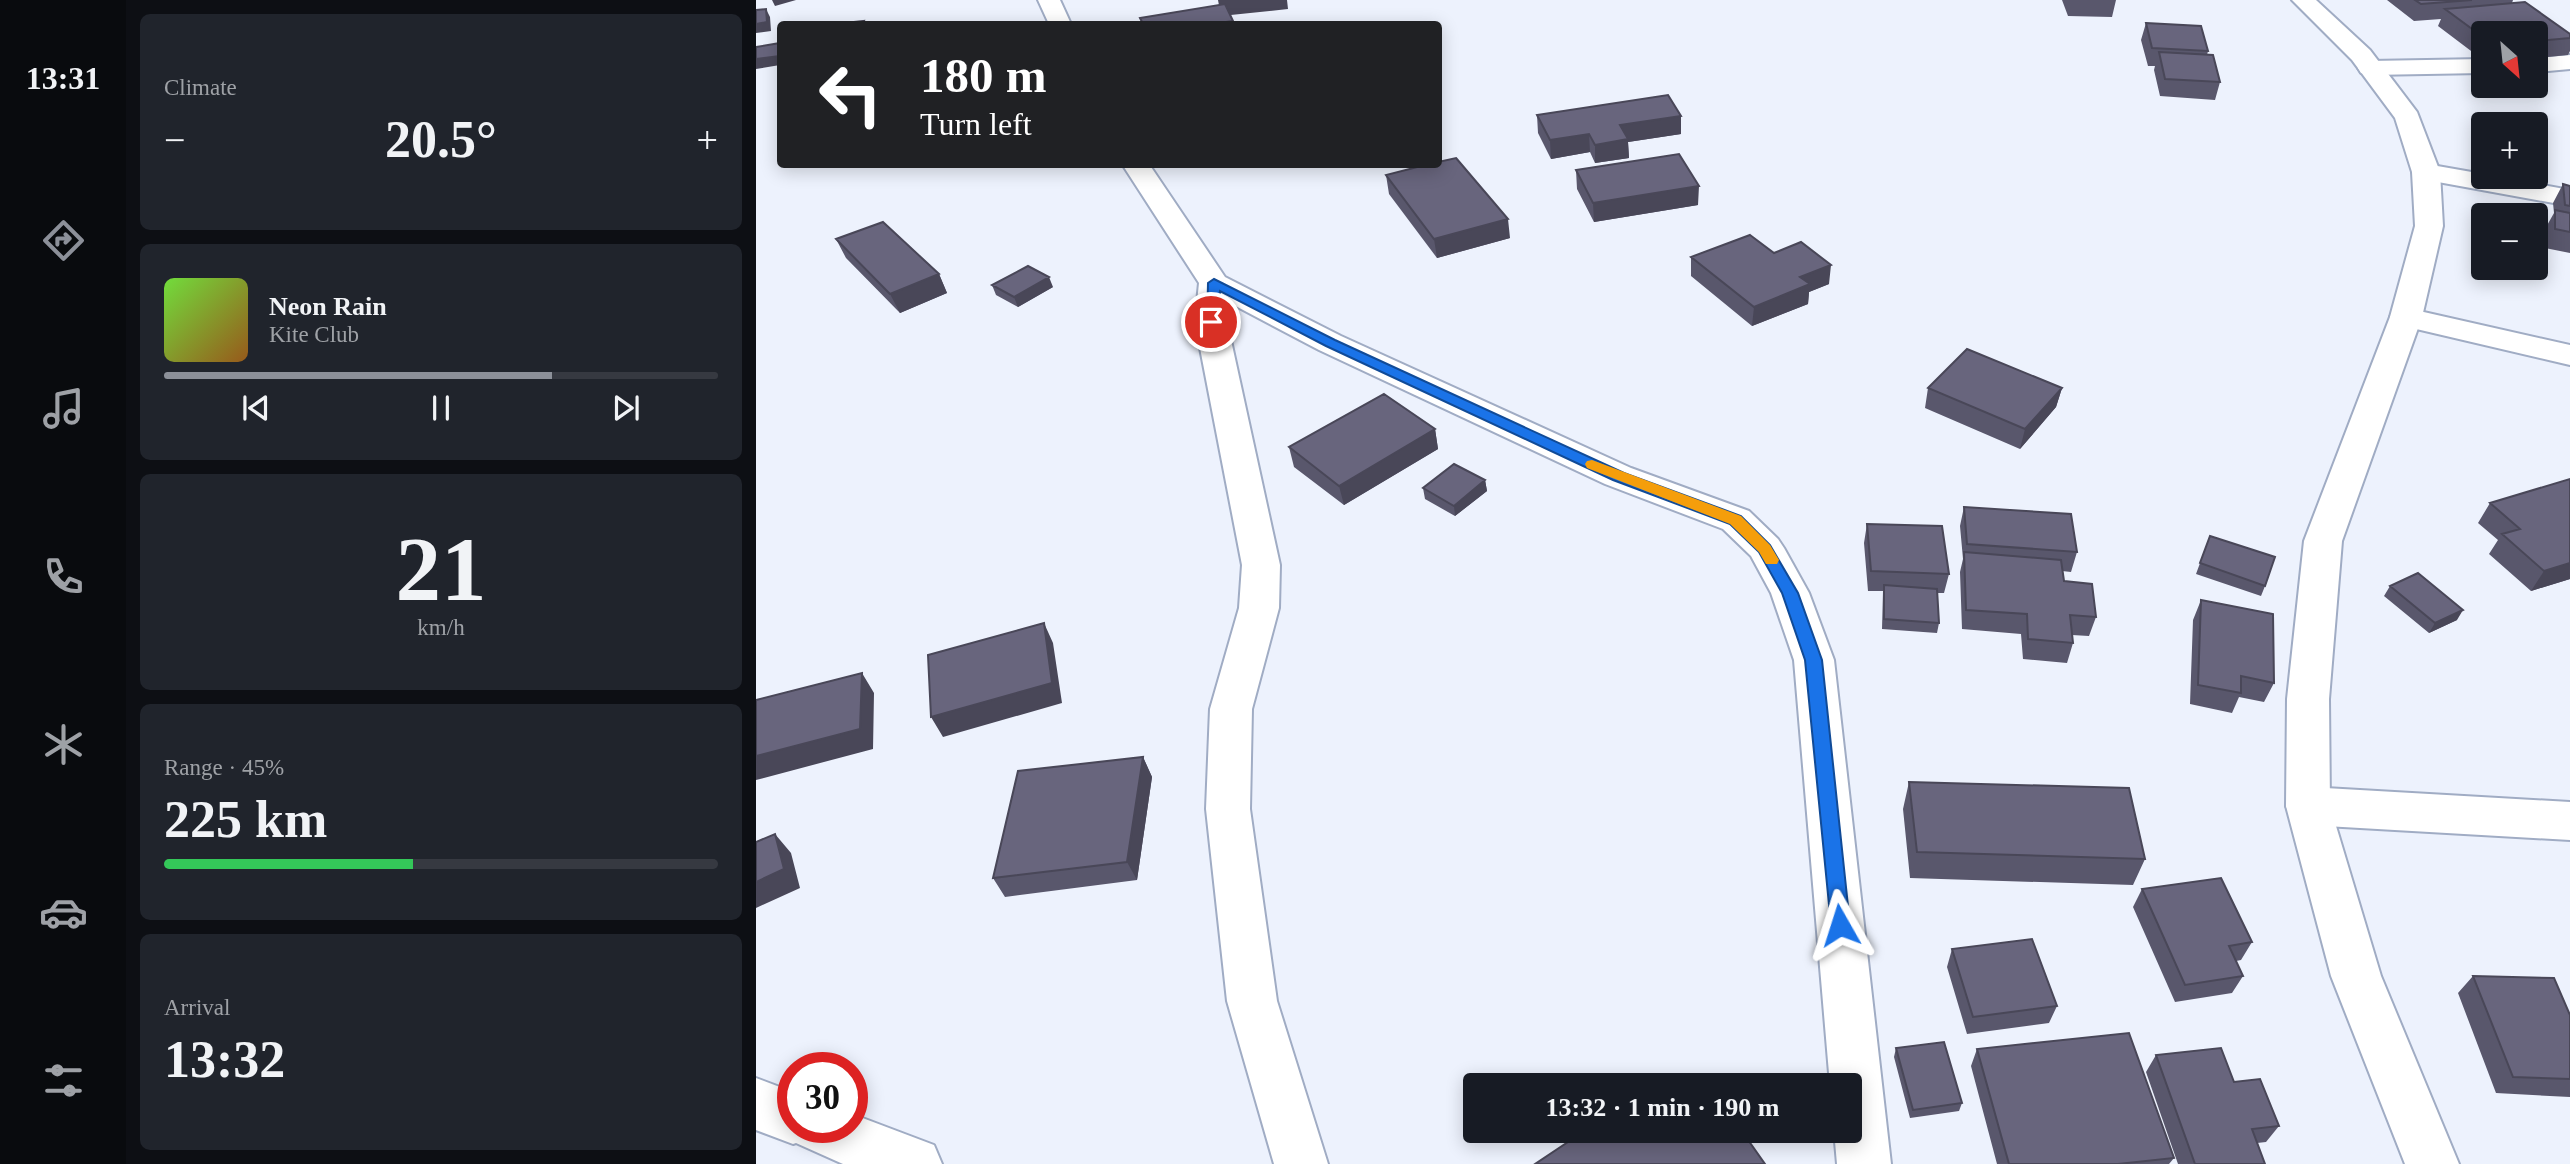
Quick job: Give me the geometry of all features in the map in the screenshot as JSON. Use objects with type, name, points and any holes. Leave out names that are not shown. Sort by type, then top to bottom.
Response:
[{"type":"street","points":[[1049,0],[1059,21]]},
{"type":"street","points":[[2303,0],[2361,55],[2408,117],[2426,172],[2429,226],[2406,317],[2323,541],[2308,699],[2308,806],[2356,976],[2432,1164]]},
{"type":"street","points":[[2548,65],[2570,62]]},
{"type":"street","points":[[2370,68],[2471,66]]},
{"type":"street","points":[[1138,168],[1214,283],[1330,343],[1618,476],[1735,520],[1765,548],[1790,593],[1814,660],[1864,1164]]},
{"type":"street","points":[[2426,172],[2570,198]]},
{"type":"street","points":[[1214,283],[1211,322],[1261,565],[1259,608],[1231,709],[1228,809],[1252,1001],[1301,1164]]},
{"type":"street","points":[[2406,317],[2570,355]]},
{"type":"street","points":[[2308,806],[2570,821]]},
{"type":"street","points":[[756,1104],[777,1112]]},
{"type":"street","points":[[859,1143],[915,1164]]},
{"type":"building","points":[[2415,0],[2472,0],[2421,4]]},
{"type":"building","points":[[2525,2],[2570,34],[2570,38],[2548,40],[2548,21],[2471,21],[2471,28],[2445,9]]},
{"type":"building","points":[[1225,4],[1233,21],[1142,21],[1140,18]]},
{"type":"building","points":[[766,9],[767,22],[756,24],[756,10]]},
{"type":"building","points":[[2146,23],[2201,26],[2208,51],[2152,48]]},
{"type":"building","points":[[777,44],[777,56],[756,59],[756,47]]},
{"type":"building","points":[[2159,52],[2213,55],[2220,82],[2165,79]]},
{"type":"building","points":[[1668,95],[1681,116],[1620,125],[1628,139],[1595,145],[1589,134],[1550,140],[1537,115]]},
{"type":"building","points":[[1679,154],[1699,186],[1593,203],[1576,170]]},
{"type":"building","points":[[1456,158],[1508,219],[1434,239],[1386,175],[1413,168],[1442,168],[1442,161]]},
{"type":"building","points":[[2563,184],[2570,186],[2570,206],[2565,205]]},
{"type":"building","points":[[2555,210],[2570,213],[2570,232],[2555,229]]},
{"type":"building","points":[[883,222],[939,274],[890,294],[836,239]]},
{"type":"building","points":[[1750,235],[1774,253],[1801,242],[1831,265],[1800,277],[1810,284],[1754,307],[1691,257]]},
{"type":"building","points":[[1028,266],[1049,277],[1014,297],[992,285]]},
{"type":"building","points":[[1967,349],[2062,388],[2025,429],[1928,388]]},
{"type":"building","points":[[1384,394],[1435,429],[1339,486],[1289,447]]},
{"type":"building","points":[[1454,464],[1485,480],[1454,506],[1423,488]]},
{"type":"building","points":[[2570,479],[2570,563],[2544,571],[2502,534],[2520,529],[2490,503]]},
{"type":"building","points":[[1964,507],[2071,514],[2077,552],[1967,544]]},
{"type":"building","points":[[1867,524],[1942,526],[1949,574],[1871,571]]},
{"type":"building","points":[[2210,536],[2275,557],[2265,586],[2200,563]]},
{"type":"building","points":[[1964,552],[2061,560],[2064,581],[2092,584],[2096,617],[2070,615],[2073,643],[2028,639],[2027,614],[1966,610]]},
{"type":"building","points":[[2418,573],[2463,610],[2435,623],[2390,586]]},
{"type":"building","points":[[1884,585],[1937,589],[1939,623],[1884,619]]},
{"type":"building","points":[[2201,600],[2273,614],[2274,683],[2241,676],[2241,693],[2198,685]]},
{"type":"building","points":[[1044,623],[1052,683],[931,717],[928,655]]},
{"type":"building","points":[[862,673],[860,729],[756,756],[756,700]]},
{"type":"building","points":[[1143,757],[1127,862],[993,878],[1018,771]]},
{"type":"building","points":[[1909,782],[2129,788],[2145,859],[1917,852]]},
{"type":"building","points":[[775,834],[784,869],[756,882],[756,842]]},
{"type":"building","points":[[2221,878],[2252,942],[2229,946],[2243,976],[2185,985],[2142,889]]},
{"type":"building","points":[[2032,939],[2057,1006],[1973,1017],[1952,949]]},
{"type":"building","points":[[2473,976],[2554,978],[2570,1015],[2570,1079],[2513,1077]]},
{"type":"building","points":[[2129,1033],[2174,1158],[2118,1164],[2009,1164],[1977,1049]]},
{"type":"building","points":[[1944,1042],[1962,1103],[1913,1110],[1896,1048]]},
{"type":"building","points":[[2221,1048],[2234,1082],[2260,1079],[2279,1126],[2252,1129],[2265,1164],[2195,1164],[2156,1055]]},
{"type":"building","points":[[1566,1143],[1750,1143],[1765,1164],[1535,1164]]},
{"type":"slow traffic","points":[[1592,464],[1735,520],[1765,548],[1772,560]]},
{"type":"route","points":[[1211,322],[1214,283],[1330,343],[1618,476],[1735,520],[1765,548],[1790,593],[1814,660],[1840,925]]}]
